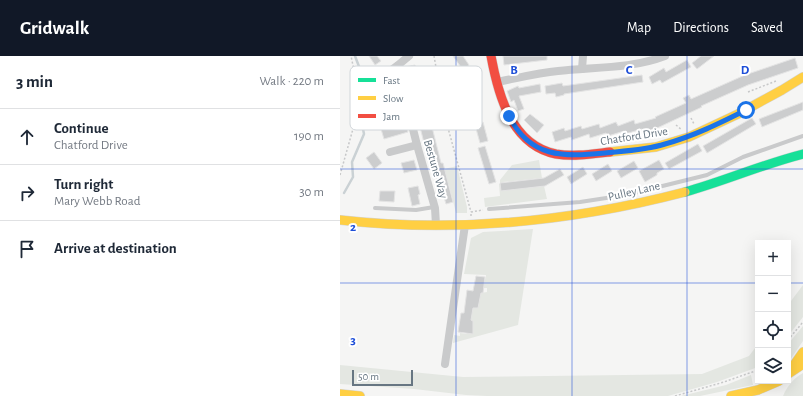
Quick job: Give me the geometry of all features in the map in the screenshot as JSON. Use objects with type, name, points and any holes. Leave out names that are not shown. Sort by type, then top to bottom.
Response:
[{"type":"main road","points":[[491,56],[498,82]]},
{"type":"main road","name":"Chatford Drive","points":[[498,82],[512,122],[529,142],[550,153],[566,156],[632,150],[665,144],[704,131],[746,110],[803,77]]},
{"type":"main road","name":"Pulley Lane","points":[[340,220],[407,224],[465,225],[512,222],[613,209],[700,187],[803,154]]},
{"type":"main road","points":[[791,369],[803,352]]},
{"type":"main road","points":[[791,371],[803,364]]},
{"type":"main road","points":[[731,396],[758,390],[773,384]]},
{"type":"main road","points":[[775,391],[778,384]]},
{"type":"main road","points":[[340,394],[360,396]]},
{"type":"street","points":[[397,66],[409,56]]},
{"type":"street","points":[[582,69],[583,56]]},
{"type":"street","points":[[498,82],[536,73],[622,66],[665,56]]},
{"type":"street","name":"Bestune Way","points":[[413,130],[434,207],[436,225]]},
{"type":"street","points":[[390,152],[417,145]]},
{"type":"street","points":[[445,364],[465,225]]},
{"type":"lane","points":[[489,209],[580,202],[626,195],[707,175],[743,157],[803,136]]},
{"type":"lane","points":[[374,208],[416,210],[434,207]]},
{"type":"path","points":[[350,56],[352,66]]},
{"type":"path","points":[[434,56],[436,66]]},
{"type":"path","points":[[748,92],[776,82]]},
{"type":"path","points":[[340,175],[353,130]]},
{"type":"path","points":[[449,130],[471,212]]},
{"type":"path","points":[[791,336],[803,322]]},
{"type":"path","points":[[675,396],[755,372]]},
{"type":"shaded area","points":[[539,160],[542,178],[503,182],[503,184],[500,185],[501,191],[544,186],[547,199],[485,207],[484,198],[500,196],[499,184],[500,180],[512,165]]},
{"type":"shaded area","points":[[457,166],[467,207],[467,213],[456,213],[449,185],[446,185],[444,169]]},
{"type":"shaded area","points":[[533,229],[518,325],[453,343],[454,335],[460,336],[460,333],[467,334],[471,329],[473,330],[473,321],[470,320],[473,308],[478,308],[481,293],[487,292],[487,288],[481,288],[484,285],[486,275],[464,274],[471,238],[483,232]]},
{"type":"shaded area","points":[[803,285],[803,317],[791,332],[791,312],[791,301]]},
{"type":"shaded area","points":[[803,326],[803,341],[791,359],[791,340]]},
{"type":"shaded area","points":[[755,348],[755,368],[717,382],[668,396],[487,396],[340,384],[340,365],[463,377],[702,374],[749,356]]},
{"type":"shaded area","points":[[803,373],[803,396],[783,396],[791,383]]},
{"type":"shaded area","points":[[751,375],[753,385],[700,396],[681,396],[726,385]]},
{"type":"building","points":[[369,56],[377,56],[381,61],[375,65]]},
{"type":"building","points":[[453,56],[463,56],[469,65],[460,66]]},
{"type":"building","points":[[503,56],[547,56],[547,60],[504,65]]},
{"type":"building","points":[[701,56],[714,56],[697,69],[692,63]]},
{"type":"building","points":[[795,58],[798,68],[748,85],[655,129],[643,133],[642,129],[625,134],[624,131],[608,136],[606,133],[590,138],[589,134],[572,140],[571,137],[555,142],[552,132],[564,128],[565,131],[581,126],[582,129],[599,124],[600,128],[616,122],[618,126],[634,120],[635,124],[656,118],[655,117],[686,103],[683,98],[689,95],[691,99],[745,75]]},
{"type":"building","points":[[687,60],[691,67],[662,83],[660,80],[652,84],[649,77],[664,68],[666,72]]},
{"type":"building","points":[[642,75],[643,82],[564,94],[556,97],[555,93],[546,94],[545,86],[562,83],[563,86]]},
{"type":"building","points":[[540,84],[541,92],[519,96],[524,109],[518,111],[514,100],[511,102],[507,91],[518,86],[519,88]]},
{"type":"building","points":[[803,102],[803,110],[762,127],[759,119]]},
{"type":"building","points":[[530,114],[544,125],[537,133],[524,120]]},
{"type":"building","points":[[752,118],[756,124],[707,153],[703,146]]},
{"type":"building","points":[[482,122],[488,141],[480,143],[476,130],[482,130]]},
{"type":"building","points":[[381,130],[407,130],[408,132],[384,139]]},
{"type":"building","points":[[421,130],[433,130],[453,202],[446,204],[443,194],[441,195],[430,154],[427,155]]},
{"type":"building","points":[[698,144],[702,151],[669,169],[665,163]]},
{"type":"building","points":[[485,146],[496,182],[489,184],[478,148]]},
{"type":"building","points":[[374,152],[382,163],[374,169],[366,158]]},
{"type":"building","points":[[414,160],[417,170],[404,173],[401,163]]},
{"type":"building","points":[[659,160],[664,169],[645,182],[639,171]]},
{"type":"building","points":[[634,161],[638,168],[621,178],[617,171]]},
{"type":"building","points":[[608,164],[612,171],[596,181],[592,174]]},
{"type":"building","points":[[583,167],[587,174],[571,184],[567,177]]},
{"type":"building","points":[[560,169],[564,175],[545,186],[501,191],[500,183],[544,178]]},
{"type":"building","points":[[418,186],[420,204],[412,206],[408,188]]},
{"type":"building","points":[[380,191],[395,191],[394,202],[379,201]]},
{"type":"building","points":[[476,276],[485,277],[483,293],[481,293],[478,308],[473,308],[471,320],[473,321],[473,334],[458,332],[461,313],[464,313],[467,290],[473,291]]},
{"type":"waterway","points":[[355,56],[359,66]]},
{"type":"waterway","points":[[344,193],[353,177],[352,162],[364,134],[363,130]]},
{"type":"traffic: fast","points":[[685,192],[803,154]]},
{"type":"traffic: slow","points":[[610,152],[656,147],[689,137],[738,114],[803,77]]},
{"type":"traffic: slow","points":[[340,220],[383,224],[427,225],[514,222],[600,210],[685,192]]},
{"type":"traffic: slow","points":[[791,369],[803,352]]},
{"type":"traffic: slow","points":[[791,372],[803,364]]},
{"type":"traffic: slow","points":[[731,396],[758,390],[772,384]]},
{"type":"traffic: slow","points":[[340,394],[360,396]]},
{"type":"traffic: jam","points":[[491,56],[498,86],[509,116],[528,140],[541,149],[556,154],[576,155],[610,152]]},
{"type":"route","points":[[509,116],[518,131],[529,142],[550,153],[571,156],[644,149],[665,144],[704,131],[746,110]]}]
